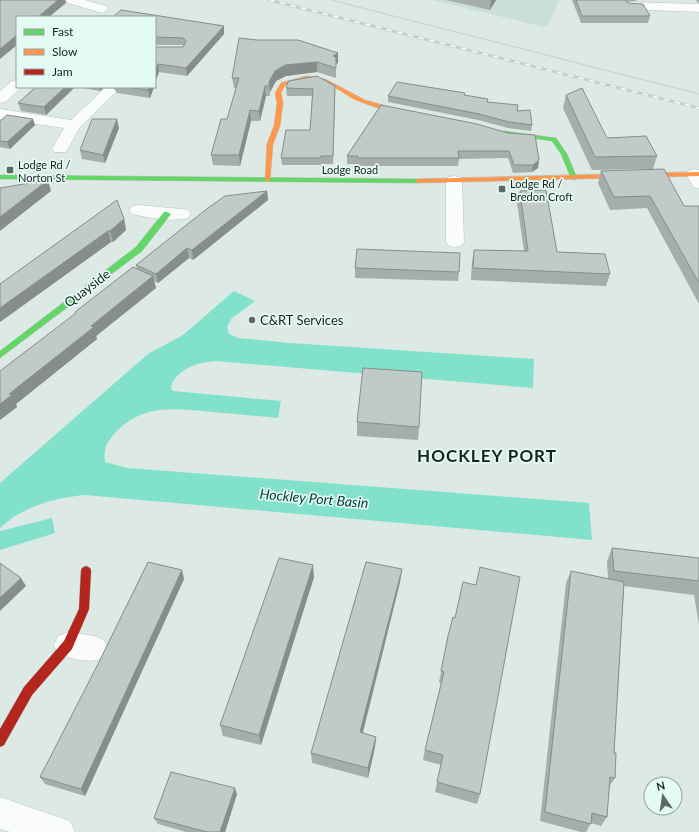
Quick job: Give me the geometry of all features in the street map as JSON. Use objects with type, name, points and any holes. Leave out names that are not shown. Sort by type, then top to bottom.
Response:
[{"type":"street","points":[[72,0],[98,13],[113,0]]},
{"type":"street","points":[[630,6],[699,8]]},
{"type":"street","points":[[655,7],[661,19]]},
{"type":"street","points":[[268,180],[270,144],[277,126],[280,103],[278,93],[283,84],[291,81],[317,78],[326,80],[360,99],[393,110],[416,114]]},
{"type":"street","points":[[0,99],[16,85]]},
{"type":"street","points":[[60,150],[74,125],[109,92]]},
{"type":"street","points":[[0,114],[74,125]]},
{"type":"street","points":[[493,130],[508,134],[554,139],[564,154],[574,178]]},
{"type":"street","name":"Lodge Road","points":[[0,177],[454,181],[697,177]]},
{"type":"street","points":[[454,181],[455,242]]},
{"type":"street","name":"Quayside","points":[[138,210],[174,214]]},
{"type":"street","name":"Quayside","points":[[0,355],[139,249],[174,214]]},
{"type":"street","points":[[0,741],[28,692],[81,647],[86,571]]},
{"type":"street","points":[[0,813],[59,832]]},
{"type":"shaded area","points":[[432,0],[559,0],[549,24],[544,27]]},
{"type":"water","name":"Hockley Port Basin","points":[[234,291],[255,301],[231,319],[227,327],[229,334],[238,338],[290,343],[534,359],[533,388],[215,361],[208,362],[188,368],[178,375],[171,387],[173,391],[281,401],[278,418],[174,409],[150,412],[138,416],[116,432],[106,446],[105,462],[127,468],[589,503],[592,540],[85,495],[62,498],[40,504],[9,520],[0,528],[0,483],[148,354],[183,335]]},
{"type":"water","points":[[52,518],[55,533],[0,550],[0,531]]},
{"type":"building","points":[[0,0],[58,0],[39,16],[16,16],[16,36],[0,49]]},
{"type":"building","points":[[576,0],[625,0],[628,3],[643,4],[650,16],[582,16]]},
{"type":"building","points":[[121,10],[224,26],[186,68],[158,64],[156,69],[156,47],[183,47],[186,41],[183,38],[156,37],[156,16],[114,16]]},
{"type":"building","points":[[239,38],[257,40],[298,40],[338,53],[333,56],[336,57],[336,68],[317,62],[285,65],[275,71],[269,82],[269,86],[265,86],[259,111],[250,110],[239,155],[211,155],[221,119],[227,119],[239,78],[232,78]]},
{"type":"building","points":[[317,76],[335,86],[333,156],[321,156],[320,158],[281,158],[286,130],[310,130],[313,89],[287,88],[286,86],[289,81]]},
{"type":"building","points":[[397,82],[465,93],[464,95],[488,99],[487,102],[518,105],[517,111],[530,110],[532,125],[509,122],[479,114],[388,96]]},
{"type":"building","points":[[35,88],[64,88],[44,107],[18,103]]},
{"type":"building","points":[[133,88],[149,88],[148,90]]},
{"type":"building","points":[[582,88],[607,138],[646,136],[657,156],[595,157],[566,95]]},
{"type":"building","points":[[381,105],[477,124],[508,133],[535,135],[539,160],[533,165],[514,165],[509,151],[458,151],[459,158],[358,158],[358,156],[347,156]]},
{"type":"building","points":[[7,115],[33,119],[7,142],[0,141],[0,121]]},
{"type":"building","points":[[92,119],[117,119],[103,155],[80,150]]},
{"type":"building","points":[[664,169],[684,206],[699,206],[699,283],[650,196],[614,197],[601,171]]},
{"type":"building","points":[[48,180],[0,217],[0,188]]},
{"type":"building","points":[[546,190],[557,252],[605,254],[610,274],[473,268],[474,250],[528,251],[520,191]]},
{"type":"building","points":[[267,191],[192,250],[187,248],[156,274],[136,265],[225,196]]},
{"type":"building","points":[[117,200],[124,219],[110,231],[0,308],[0,284]]},
{"type":"building","points":[[357,249],[460,253],[459,272],[355,268]]},
{"type":"building","points":[[133,267],[153,276],[91,326],[94,327],[9,394],[12,395],[0,404],[0,371]]},
{"type":"building","points":[[363,368],[422,372],[419,427],[357,422]]},
{"type":"building","points":[[612,548],[699,558],[699,581],[614,571]]},
{"type":"building","points":[[279,558],[313,565],[259,735],[220,725]]},
{"type":"building","points":[[148,562],[182,570],[81,789],[40,777],[98,664]]},
{"type":"building","points":[[366,562],[402,569],[360,732],[376,737],[368,768],[311,753]]},
{"type":"building","points":[[0,563],[21,578],[0,598]]},
{"type":"building","points":[[480,567],[520,577],[480,794],[437,782],[443,755],[425,750],[444,672],[441,671],[448,636],[453,617],[455,618],[463,582],[476,585]]},
{"type":"building","points":[[571,571],[624,582],[614,753],[616,753],[615,778],[610,777],[607,817],[592,813],[591,824],[545,812]]},
{"type":"building","points":[[171,772],[235,788],[220,832],[207,832],[154,818]]},
{"type":"tram line","points":[[331,0],[699,94]]},
{"type":"railway","points":[[269,0],[699,108]]},
{"type":"traffic: fast","points":[[504,133],[554,139],[564,154],[574,178]]},
{"type":"traffic: fast","points":[[0,177],[418,181]]},
{"type":"traffic: fast","points":[[0,355],[139,249],[167,214]]},
{"type":"traffic: slow","points":[[267,180],[270,144],[277,126],[280,103],[278,93],[283,84],[296,80],[316,78],[330,83],[369,103],[408,113]]},
{"type":"traffic: slow","points":[[418,181],[699,174]]},
{"type":"traffic: jam","points":[[0,741],[28,691],[68,645],[84,609],[86,571]]},
{"type":"place","name":"Lodge Rd / Norton St","points":[[10,170]]},
{"type":"place","name":"Lodge Rd / Bredon Croft","points":[[502,189]]},
{"type":"place","name":"C&RT Services","points":[[252,320]]},
{"type":"district","name":"HOCKLEY PORT","points":[[487,455]]}]
